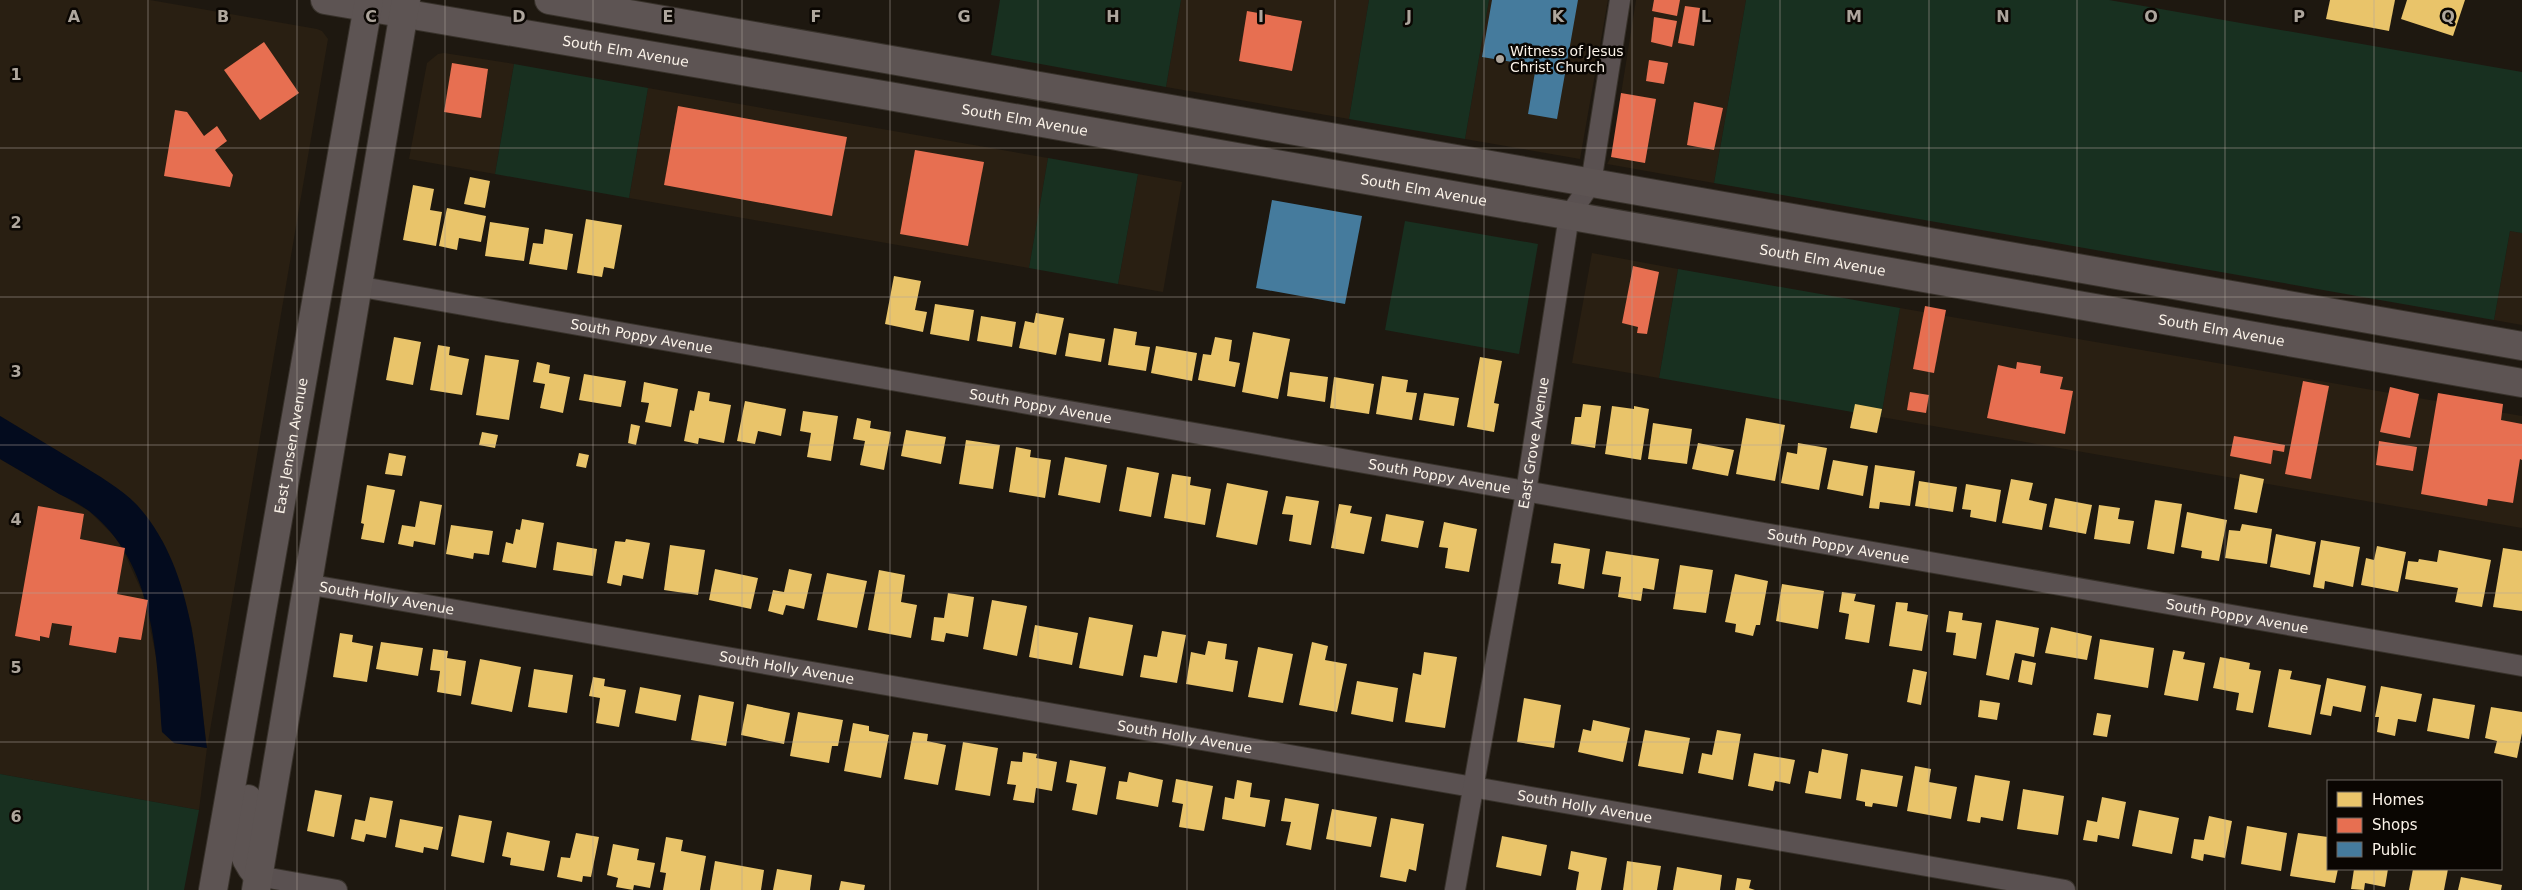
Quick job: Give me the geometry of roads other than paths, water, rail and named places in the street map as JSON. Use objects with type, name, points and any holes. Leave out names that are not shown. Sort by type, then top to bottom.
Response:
[{"type":"main road","name":"South Elm Avenue","points":[[325,0],[405,7],[1569,216],[2522,383]]},
{"type":"main road","points":[[549,0],[2522,346]]},
{"type":"main road","name":"East Jensen Avenue","points":[[214,890],[291,435],[368,4]]},
{"type":"main road","points":[[257,883],[356,286],[405,7]]},
{"type":"main road","points":[[291,435],[305,459],[307,475],[295,552],[306,584]]},
{"type":"main road","points":[[242,725],[250,743],[253,764],[242,831],[242,852],[257,883]]},
{"type":"street","name":"East Grove Avenue","points":[[1455,890],[1526,492],[1569,216],[1591,183],[1620,0]]},
{"type":"street","name":"South Poppy Avenue","points":[[356,286],[2522,666]]},
{"type":"street","name":"South Holly Avenue","points":[[306,584],[2065,890]]},
{"type":"street","points":[[257,883],[337,890]]},
{"type":"water","points":[[0,416],[116,487],[137,505],[156,530],[171,559],[182,589],[190,620],[196,652],[207,748],[174,743],[162,732],[154,642],[140,584],[128,557],[111,532],[89,511],[0,459]]},
{"type":"place","name":"Witness of Jesus Christ Church","points":[[1500,59]]}]
